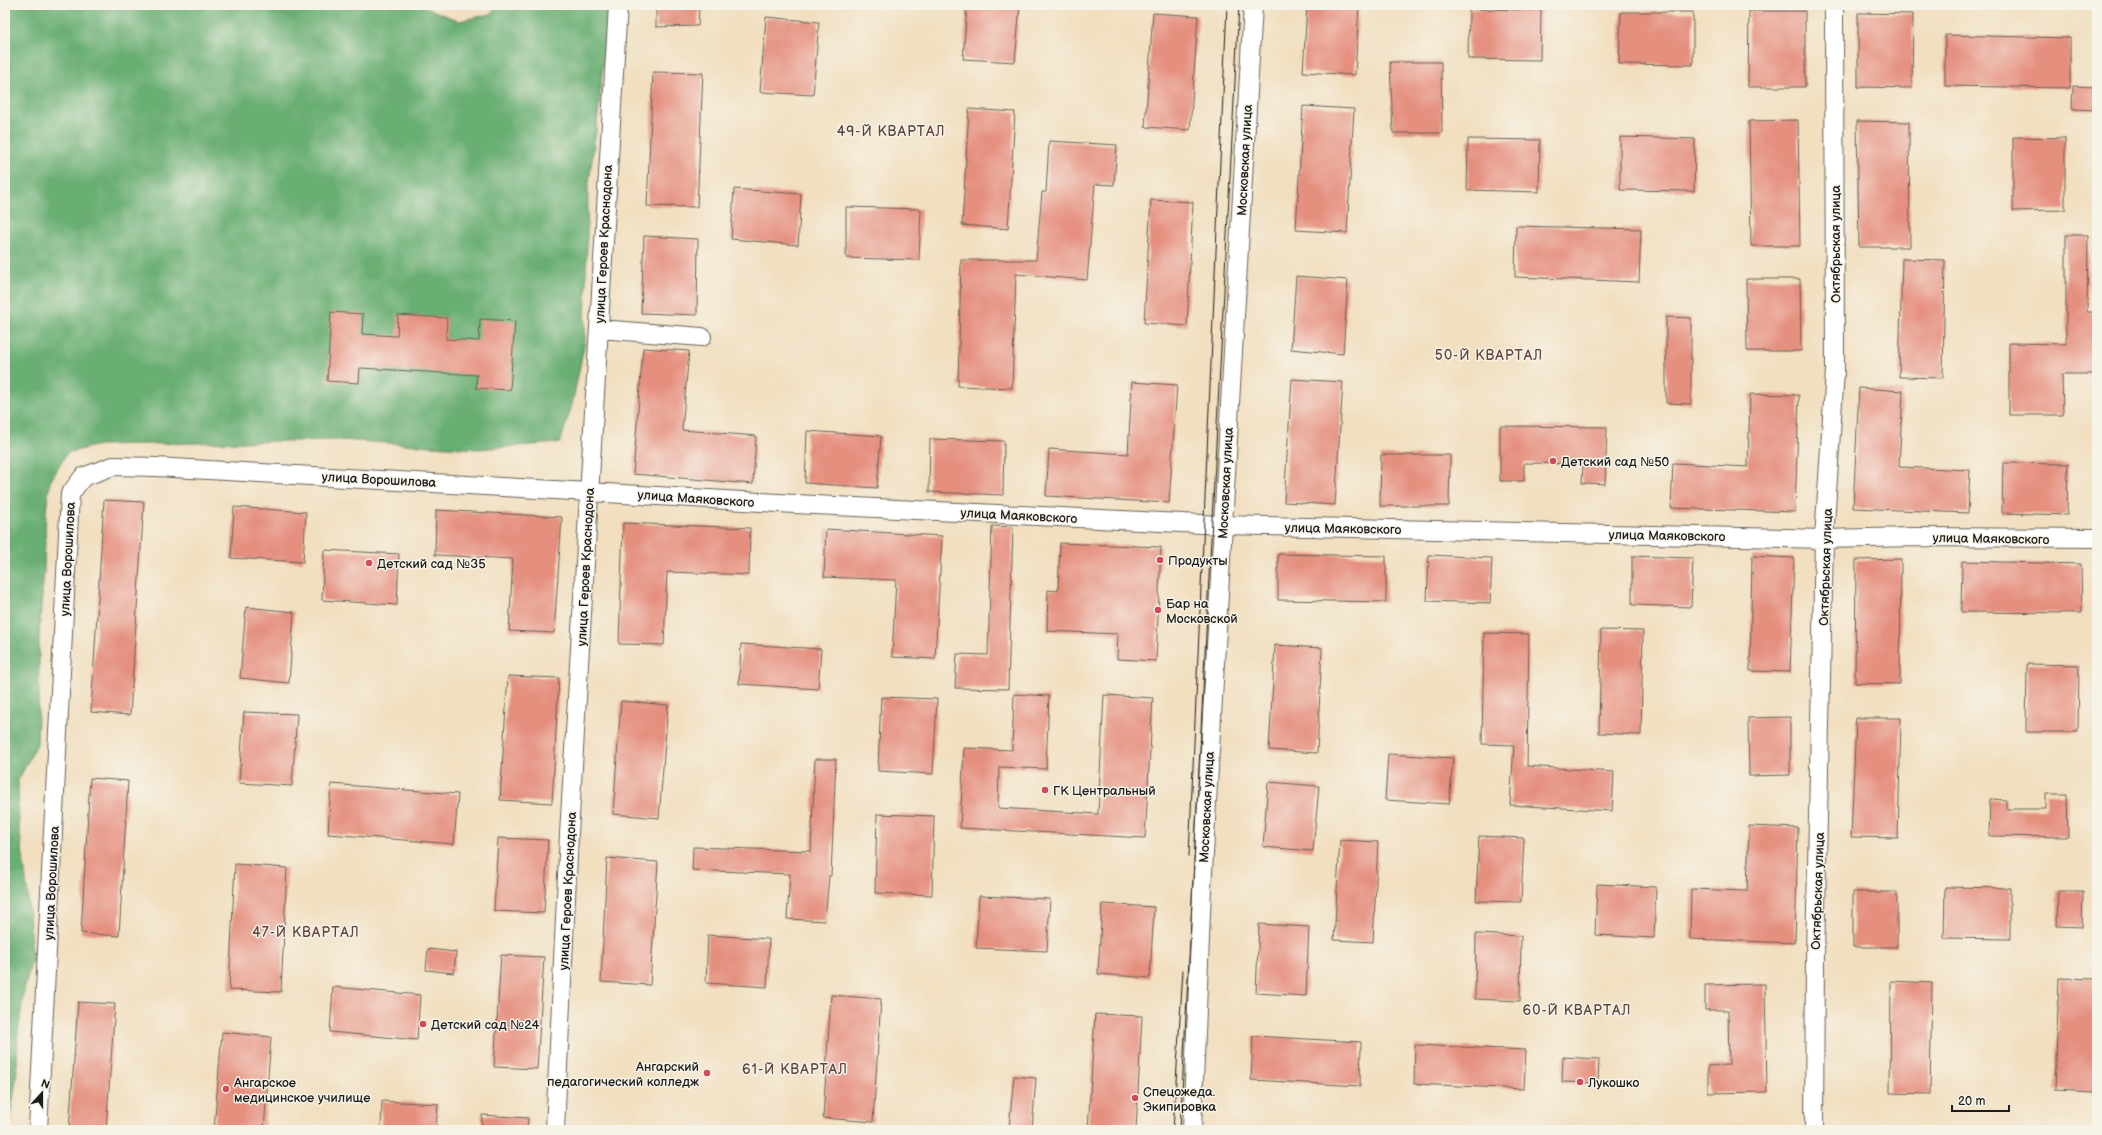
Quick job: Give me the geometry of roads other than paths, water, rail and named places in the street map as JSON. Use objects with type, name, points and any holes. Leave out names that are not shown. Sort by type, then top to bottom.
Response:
[{"type":"street","name":"улица Героев Краснодона","points":[[555,1130],[569,834],[618,5]]},
{"type":"street","name":"Московская улица","points":[[1192,1130],[1202,889],[1222,525],[1254,5]]},
{"type":"street","name":"Октябрьская улица","points":[[1814,1130],[1815,957],[1824,539],[1835,372],[1834,5]]},
{"type":"street","points":[[599,329],[702,337]]},
{"type":"street","name":"улица Ворошилова","points":[[38,1130],[70,494],[83,477],[113,466],[127,466],[590,491]]},
{"type":"street","name":"улица Маяковского","points":[[590,491],[795,504],[1222,525],[1824,539],[1914,537],[2097,538]]},
{"type":"tram line","points":[[1189,856],[1227,5]]},
{"type":"tram line","points":[[1180,1130],[1239,5]]},
{"type":"tram line","points":[[1173,1130],[1183,970]]},
{"type":"place","name":"Детский сад №50","points":[[1553,461]]},
{"type":"place","name":"Продукты","points":[[1160,560]]},
{"type":"place","name":"Детский сад №35","points":[[369,563]]},
{"type":"place","name":"Бар на Московской","points":[[1158,610]]},
{"type":"place","name":"ГК Центральный","points":[[1045,790]]},
{"type":"place","name":"Детский сад №24","points":[[423,1024]]},
{"type":"place","name":"Ангарский педагогический колледж","points":[[707,1073]]},
{"type":"place","name":"Лукошко","points":[[1580,1082]]},
{"type":"place","name":"Ангарское медицинское училище","points":[[226,1089]]},
{"type":"place","name":"Спецожеда. Экипировка","points":[[1135,1098]]},
{"type":"district","name":"49-Й КВАРТАЛ","points":[[891,131]]},
{"type":"district","name":"50-Й КВАРТАЛ","points":[[1489,355]]},
{"type":"district","name":"47-Й КВАРТАЛ","points":[[306,932]]},
{"type":"district","name":"60-Й КВАРТАЛ","points":[[1577,1010]]},
{"type":"district","name":"61-Й КВАРТАЛ","points":[[795,1069]]}]
